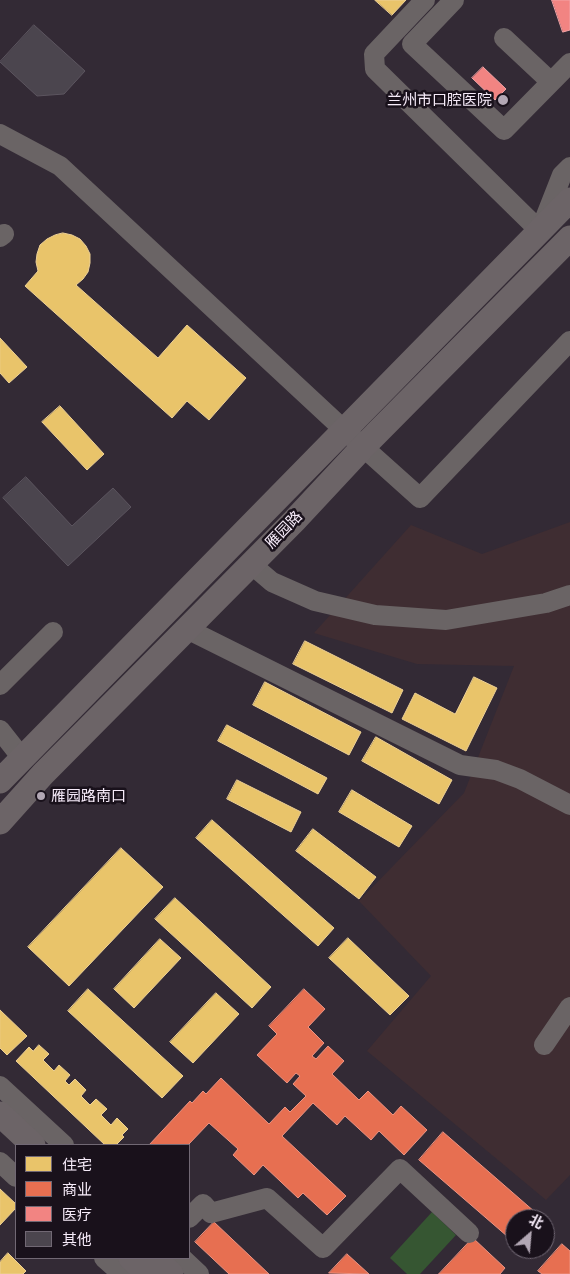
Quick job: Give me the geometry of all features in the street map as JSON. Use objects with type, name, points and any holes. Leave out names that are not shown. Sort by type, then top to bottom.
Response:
[{"type":"main road","name":"雁园路","points":[[0,781],[274,503],[343,429],[570,200]]},
{"type":"main road","points":[[540,232],[566,249]]},
{"type":"main road","name":"雁园路","points":[[0,822],[50,767],[251,564],[363,447],[566,249]]},
{"type":"main road","points":[[0,1114],[32,1144]]},
{"type":"main road","points":[[0,1136],[15,1150]]},
{"type":"main road","points":[[137,1265],[171,1274]]},
{"type":"street","points":[[425,0],[374,54],[376,69],[540,232],[562,175],[570,167]]},
{"type":"street","points":[[454,0],[412,44],[504,130],[570,63]]},
{"type":"street","points":[[504,38],[551,82]]},
{"type":"street","points":[[0,134],[60,166],[420,498],[570,341]]},
{"type":"street","points":[[251,564],[272,582],[315,601],[375,615],[446,620],[546,603],[570,595]]},
{"type":"street","points":[[187,629],[460,764],[496,770],[520,779],[570,805]]},
{"type":"street","points":[[0,686],[53,632]]},
{"type":"street","points":[[0,730],[22,758]]},
{"type":"street","points":[[544,1045],[570,1007]]},
{"type":"street","points":[[0,1086],[63,1144]]},
{"type":"street","points":[[0,1162],[15,1176]]},
{"type":"street","points":[[190,1217],[203,1204],[212,1213],[267,1198],[323,1248],[400,1169],[468,1233]]},
{"type":"street","points":[[109,1259],[137,1265]]},
{"type":"street","points":[[183,1259],[199,1274]]},
{"type":"shaded area","points":[[570,522],[570,1175],[546,1200],[367,1051],[431,976],[359,901],[464,793],[514,666],[417,664],[314,633],[411,525],[482,554]]},
{"type":"green space","points":[[432,1212],[456,1235],[420,1274],[407,1274],[390,1258]]},
{"type":"building: 住宅","points":[[375,0],[406,0],[392,15]]},
{"type":"building: 住宅","points":[[63,233],[80,239],[90,254],[88,272],[76,285],[158,358],[187,325],[246,378],[209,420],[187,401],[172,418],[25,286],[38,271],[36,262],[40,245],[47,239]]},
{"type":"building: 住宅","points":[[0,338],[27,367],[9,383],[0,373]]},
{"type":"building: 住宅","points":[[60,406],[104,454],[87,470],[42,422]]},
{"type":"building: 住宅","points":[[305,641],[403,690],[392,713],[293,664]]},
{"type":"building: 住宅","points":[[474,677],[497,688],[466,751],[402,719],[415,693],[455,714]]},
{"type":"building: 住宅","points":[[265,682],[361,732],[349,755],[253,705]]},
{"type":"building: 住宅","points":[[227,725],[327,778],[318,794],[218,741]]},
{"type":"building: 住宅","points":[[376,737],[452,780],[439,804],[362,761]]},
{"type":"building: 住宅","points":[[237,780],[301,812],[291,832],[227,799]]},
{"type":"building: 住宅","points":[[352,790],[412,826],[399,847],[339,812]]},
{"type":"building: 住宅","points":[[212,820],[334,928],[318,946],[196,838]]},
{"type":"building: 住宅","points":[[313,829],[376,877],[359,899],[296,851]]},
{"type":"building: 住宅","points":[[121,848],[163,887],[69,986],[28,947]]},
{"type":"building: 住宅","points":[[175,898],[271,987],[252,1008],[155,919]]},
{"type":"building: 住宅","points":[[348,938],[409,996],[390,1015],[329,958]]},
{"type":"building: 住宅","points":[[160,939],[181,958],[134,1008],[114,989]]},
{"type":"building: 住宅","points":[[88,989],[183,1076],[162,1098],[68,1011]]},
{"type":"building: 住宅","points":[[216,993],[239,1014],[193,1063],[170,1042]]},
{"type":"building: 住宅","points":[[0,1010],[27,1036],[7,1055],[0,1048]]},
{"type":"building: 住宅","points":[[39,1045],[49,1054],[43,1060],[54,1071],[59,1065],[70,1075],[65,1081],[69,1085],[75,1079],[86,1090],[81,1096],[90,1105],[96,1099],[107,1109],[101,1115],[111,1125],[117,1118],[128,1129],[122,1135],[124,1137],[117,1144],[104,1144],[16,1061],[29,1047],[33,1051]]},
{"type":"building: 住宅","points":[[0,1189],[15,1203],[15,1209],[0,1225]]},
{"type":"building: 住宅","points":[[8,1253],[26,1271],[23,1274],[0,1274],[0,1262]]},
{"type":"building: 商业","points":[[304,989],[325,1009],[308,1027],[324,1043],[312,1056],[316,1059],[328,1046],[344,1061],[332,1074],[359,1100],[368,1091],[393,1115],[401,1106],[427,1130],[404,1155],[379,1131],[371,1140],[345,1116],[337,1125],[313,1103],[282,1136],[346,1196],[327,1215],[303,1193],[298,1198],[263,1165],[254,1175],[233,1155],[238,1149],[209,1123],[189,1144],[150,1144],[190,1101],[192,1103],[203,1091],[206,1094],[221,1078],[269,1124],[285,1107],[290,1112],[306,1096],[293,1084],[300,1076],[296,1073],[287,1083],[257,1055],[277,1034],[269,1026]]},
{"type":"building: 商业","points":[[443,1132],[532,1209],[505,1209],[505,1234],[419,1160]]},
{"type":"building: 商业","points":[[214,1222],[269,1274],[229,1274],[195,1242]]},
{"type":"building: 商业","points":[[473,1238],[505,1268],[500,1274],[439,1274]]},
{"type":"building: 商业","points":[[562,1244],[570,1251],[570,1274],[542,1274],[538,1271],[549,1259],[555,1259],[555,1252]]},
{"type":"building: 商业","points":[[347,1254],[369,1274],[329,1273]]},
{"type":"building: 医疗","points":[[552,0],[570,0],[570,30],[563,32]]},
{"type":"building: 医疗","points":[[483,67],[506,89],[495,100],[472,78]]},
{"type":"building: 其他","points":[[34,25],[85,71],[64,94],[37,96],[0,62]]},
{"type":"building: 其他","points":[[26,477],[72,526],[113,488],[131,507],[68,566],[3,498]]},
{"type":"place","name":"兰州市口腔医院","points":[[503,100]]},
{"type":"place","name":"雁园路南口","points":[[41,796]]}]
